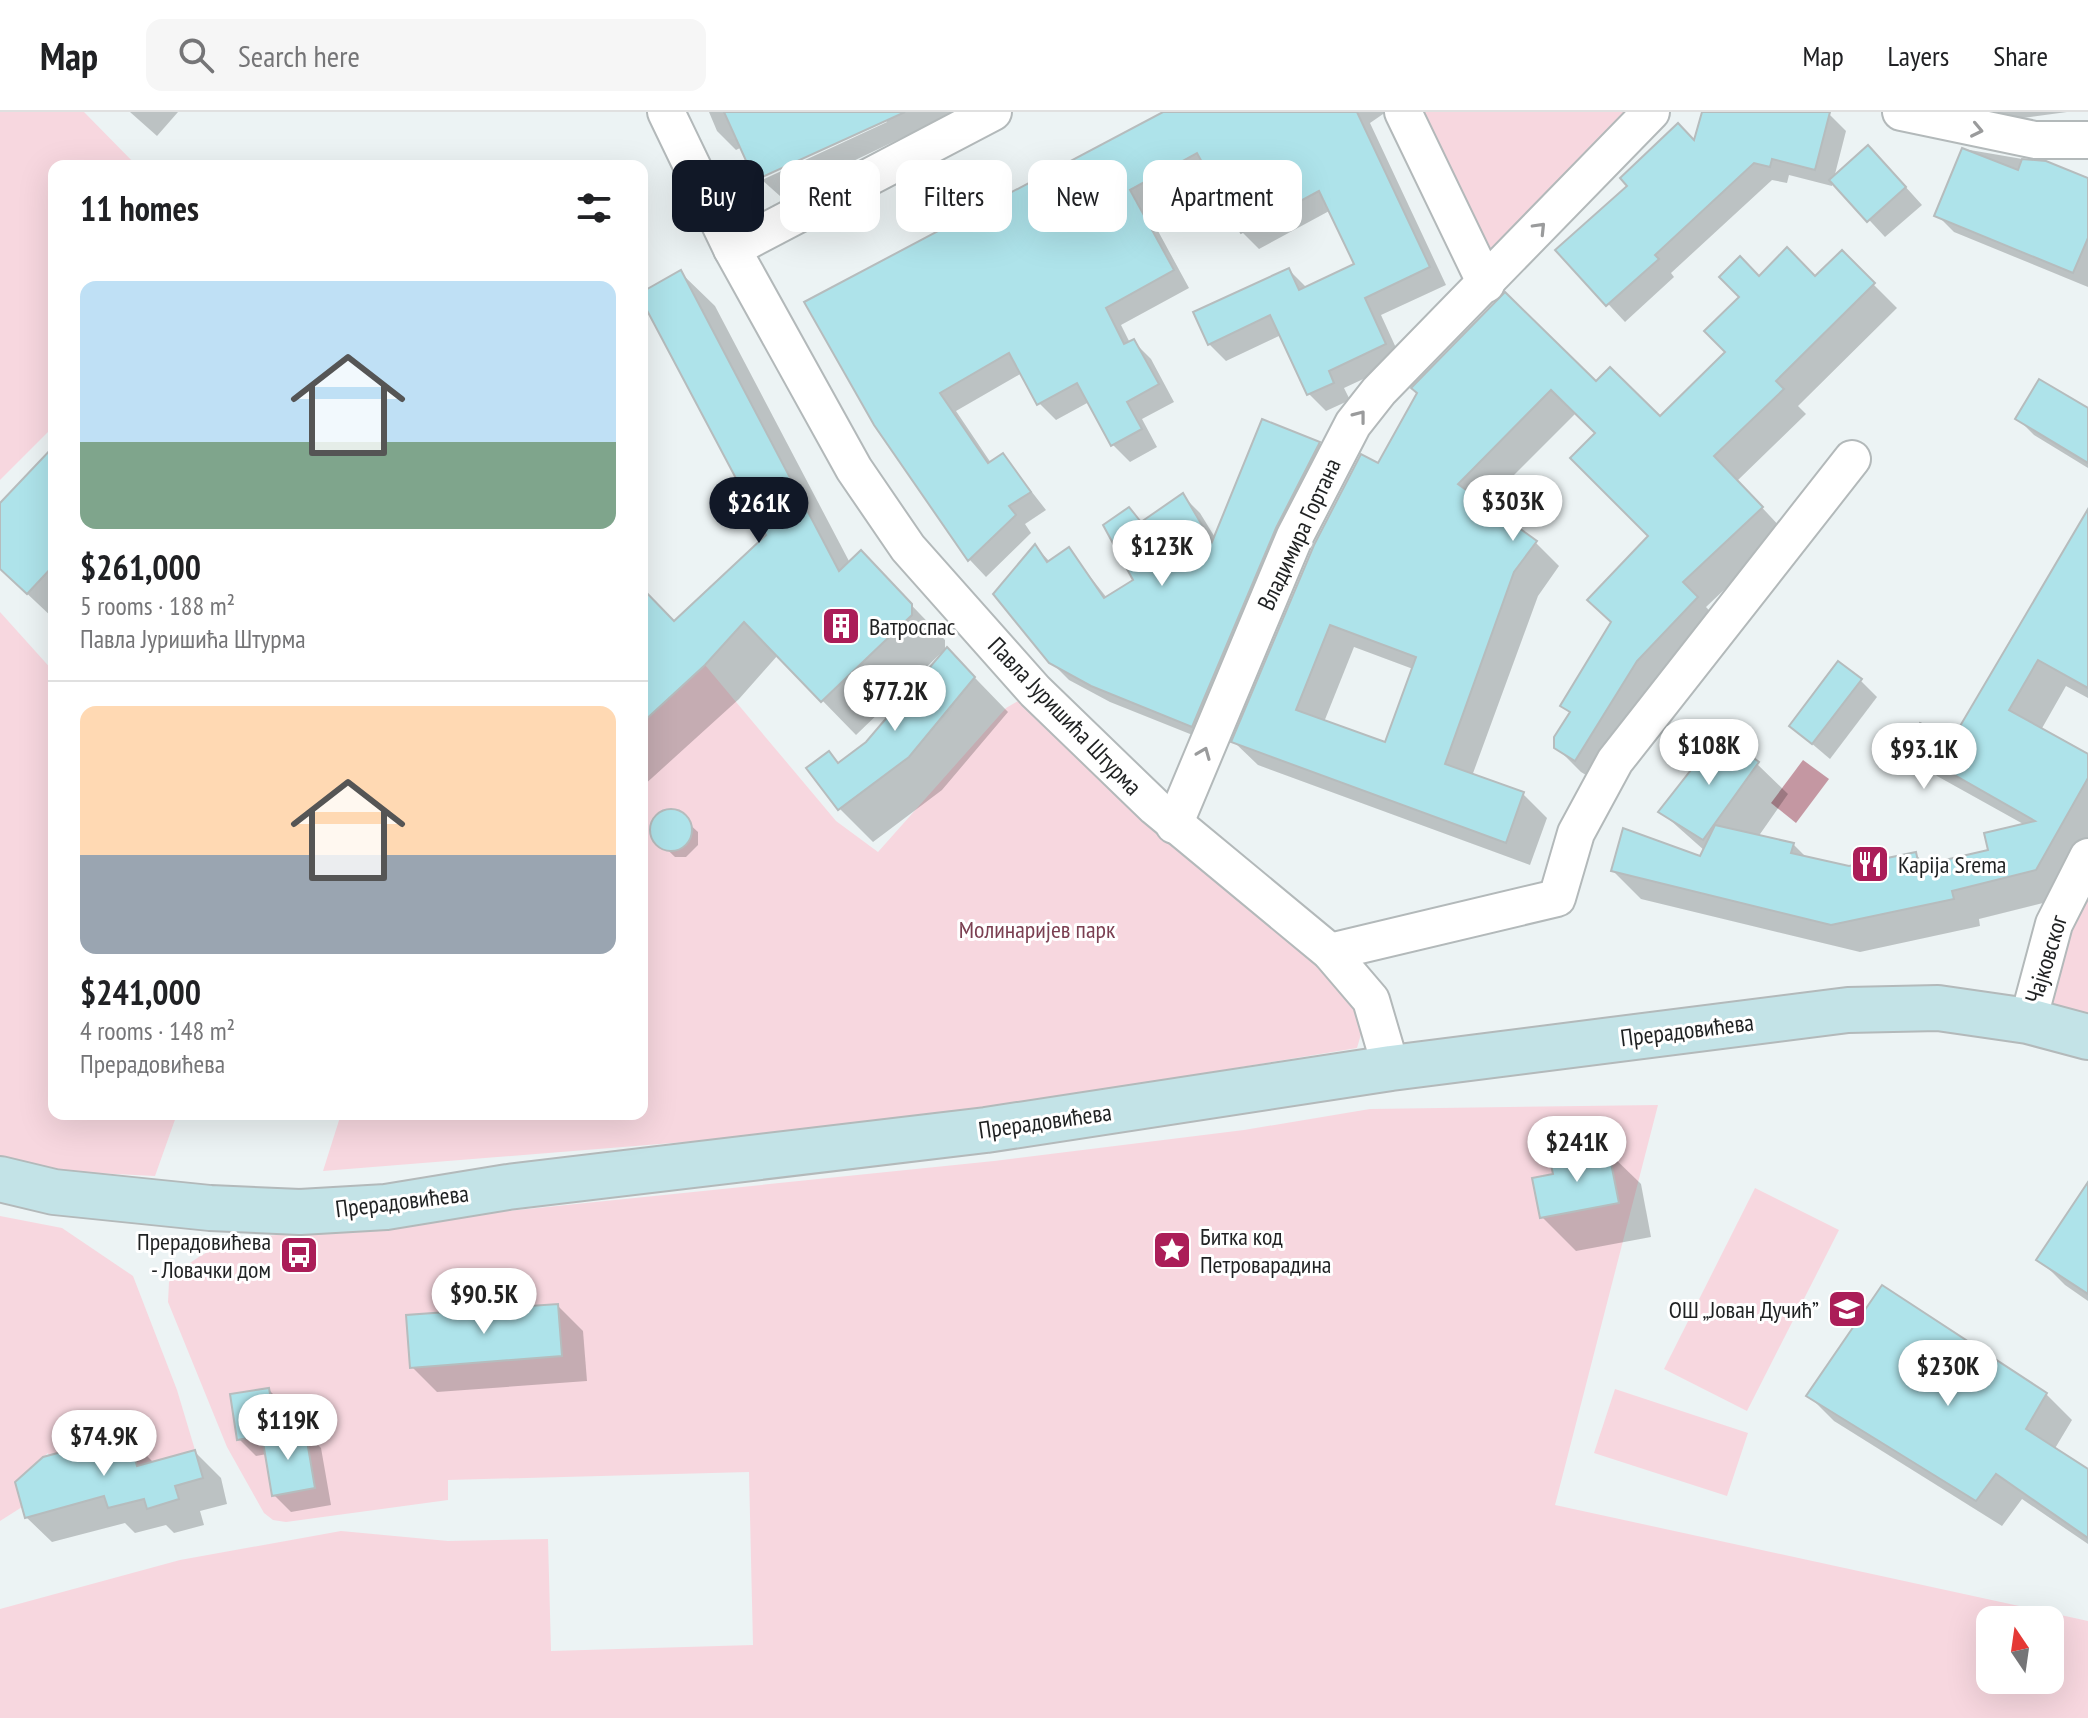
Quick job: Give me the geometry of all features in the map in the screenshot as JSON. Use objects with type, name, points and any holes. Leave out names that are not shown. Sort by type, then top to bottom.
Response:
[{"type":"main road","name":"Прерадовићева","points":[[0,1179],[54,1192],[197,1208],[300,1212],[386,1207],[508,1187],[986,1130],[1391,1068],[1848,1010],[1938,1008],[2028,1021],[2088,1037]]},
{"type":"street","name":"Павла Јуришића Штурма","points":[[666,112],[732,249],[854,469],[908,548],[1035,691],[1174,825],[1330,952],[1371,1000],[1391,1068]]},
{"type":"street","points":[[732,249],[993,112]]},
{"type":"street","name":"Владимира Гортана","points":[[1174,825],[1295,536],[1353,424],[1379,391],[1651,112]]},
{"type":"street","points":[[1901,112],[2035,140],[2088,140]]},
{"type":"street","points":[[1406,113],[1486,284]]},
{"type":"street","points":[[1330,952],[1557,898],[1576,833],[1615,761],[1852,459]]},
{"type":"street","name":"Чајковског","points":[[2028,1021],[2054,924],[2088,857]]},
{"type":"green space","points":[[0,112],[84,112],[131,160],[48,160],[48,432],[0,480]]},
{"type":"green space","points":[[1412,112],[1651,112],[1486,284]]},
{"type":"green space","points":[[0,612],[48,665],[48,1120],[175,1120],[155,1176],[55,1171],[0,1161]]},
{"type":"green space","name":"Молинаријев парк","points":[[705,665],[836,821],[878,852],[1006,708],[1035,691],[1371,1000],[1357,1048],[992,1108],[747,1137],[323,1171],[339,1120],[648,1120],[648,717]]},
{"type":"green space","points":[[2069,891],[2088,897],[2088,1037],[2028,1021]]},
{"type":"green space","points":[[1658,1105],[1555,1505],[2019,1606],[1976,1606],[1976,1694],[2064,1694],[2064,1616],[2088,1621],[2088,1718],[0,1718],[0,1609],[180,1560],[341,1531],[448,1541],[548,1539],[551,1651],[753,1645],[749,1472],[448,1480],[448,1500],[286,1522],[273,1520],[264,1513],[227,1447],[168,1302],[169,1282],[200,1256],[226,1243],[236,1239],[994,1161],[1244,1130],[1370,1109]]},
{"type":"green space","points":[[1755,1188],[1839,1230],[1747,1411],[1664,1369]]},
{"type":"green space","points":[[0,1216],[62,1228],[133,1276],[177,1390],[195,1450],[137,1466],[128,1435],[57,1482],[48,1453],[15,1482],[22,1507],[0,1521]]},
{"type":"green space","points":[[1615,1389],[1748,1433],[1727,1496],[1594,1453]]},
{"type":"shaded area","points":[[1803,760],[1829,779],[1796,823],[1771,803]]},
{"type":"building","points":[[724,112],[905,112],[800,160],[780,160],[780,169],[764,176],[764,160],[746,160]]},
{"type":"building","points":[[1163,112],[1357,112],[1430,267],[1365,298],[1386,344],[1329,371],[1334,383],[1307,395],[1270,315],[1208,345],[1193,312],[1289,268],[1299,290],[1354,264],[1319,191],[1302,200],[1302,160],[1201,160],[1197,153],[1184,160],[1143,160],[1143,183],[1130,190],[1143,214],[1143,232],[1153,232],[1174,270],[1106,308],[1124,344],[1134,339],[1159,384],[1127,402],[1142,429],[1111,446],[1077,383],[1037,405],[1009,353],[940,393],[988,463],[1003,453],[1031,492],[1009,506],[1016,515],[968,561],[874,425],[804,302],[936,232],[1012,232],[1012,192],[1028,183],[1028,232],[1127,232],[1127,160],[1072,160]]},
{"type":"building","points":[[1702,112],[1830,112],[1815,170],[1772,159],[1770,167],[1754,163],[1655,255],[1659,259],[1606,306],[1555,250],[1627,186],[1620,178],[1678,123],[1694,140]]},
{"type":"building","points":[[1868,145],[1906,187],[1867,222],[1829,180]]},
{"type":"building","points":[[1962,148],[2018,170],[2022,159],[2046,161],[2088,178],[2088,238],[2073,273],[1934,216]]},
{"type":"building","points":[[1787,247],[1815,276],[1842,250],[1875,283],[1776,381],[1784,389],[1714,456],[1763,507],[1683,582],[1698,597],[1637,661],[1575,761],[1554,748],[1554,737],[1570,712],[1560,706],[1611,622],[1587,600],[1648,536],[1570,458],[1595,433],[1551,390],[1458,484],[1537,541],[1514,572],[1445,764],[1524,792],[1506,843],[1231,742],[1314,545],[1361,454],[1378,463],[1417,393],[1411,388],[1505,292],[1596,381],[1610,367],[1660,416],[1725,352],[1704,331],[1739,297],[1719,277],[1740,256],[1759,276]],"holes":[[[1330,625],[1416,657],[1385,742],[1296,710]]]},
{"type":"building","points":[[681,270],[839,571],[861,550],[912,604],[912,615],[821,702],[744,622],[705,665],[648,717],[648,594],[674,621],[766,535],[648,312],[648,289]]},
{"type":"building","points":[[2039,379],[2088,408],[2088,463],[2015,419]]},
{"type":"building","points":[[1262,419],[1320,442],[1276,528],[1192,727],[1091,686],[1049,663],[993,594],[1035,544],[1047,562],[1069,547],[1104,598],[1133,580],[1103,525],[1129,507],[1141,522],[1183,493],[1212,542]]},
{"type":"building","points":[[48,452],[48,571],[27,594],[0,569],[0,503]]},
{"type":"building","points":[[2088,509],[2088,688],[2038,660],[2009,710],[2088,754],[2088,778],[2036,870],[1952,891],[1954,899],[1831,925],[1611,871],[1623,828],[1700,856],[1715,825],[1794,843],[1791,853],[1849,866],[1916,852],[1919,866],[1988,850],[1984,833],[2035,821],[1907,748],[1920,723],[1953,738]]},
{"type":"building","points":[[947,647],[975,677],[909,757],[838,810],[806,768],[829,751],[838,763],[866,742]]},
{"type":"building","points":[[1838,661],[1862,679],[1812,744],[1789,726]]},
{"type":"building","points":[[1720,733],[1759,762],[1703,840],[1658,812]]},
{"type":"building","points":[[671,809],[686,815],[692,830],[686,845],[671,851],[656,845],[650,830],[656,815]]},
{"type":"building","points":[[1608,1148],[1619,1203],[1540,1218],[1532,1178],[1553,1174],[1550,1160]]},
{"type":"building","points":[[2088,1182],[2088,1294],[2036,1260]]},
{"type":"building","name":"ОШ „Јован Дучић”","points":[[1882,1285],[2047,1393],[2026,1429],[2088,1469],[2088,1538],[1996,1474],[1976,1501],[1806,1396]]},
{"type":"building","points":[[558,1304],[562,1356],[410,1368],[406,1315]]},
{"type":"building","points":[[269,1388],[277,1433],[237,1440],[230,1394]]},
{"type":"building","points":[[305,1429],[315,1488],[272,1496],[262,1436]]},
{"type":"building","points":[[128,1434],[137,1466],[195,1450],[203,1478],[175,1486],[179,1499],[147,1509],[144,1499],[108,1508],[104,1496],[25,1518],[15,1482],[43,1457]]},
{"type":"place","name":"Ватроспас","points":[[841,626]]},
{"type":"place","name":"Kapija Srema","points":[[1870,864]]},
{"type":"place","name":"Битка код Петроварадина","points":[[1172,1250]]},
{"type":"place","name":"Прерадовићева - Ловачки дом","points":[[299,1255]]},
{"type":"place","name":"ОШ „Јован Дучић”","points":[[1847,1309]]}]
